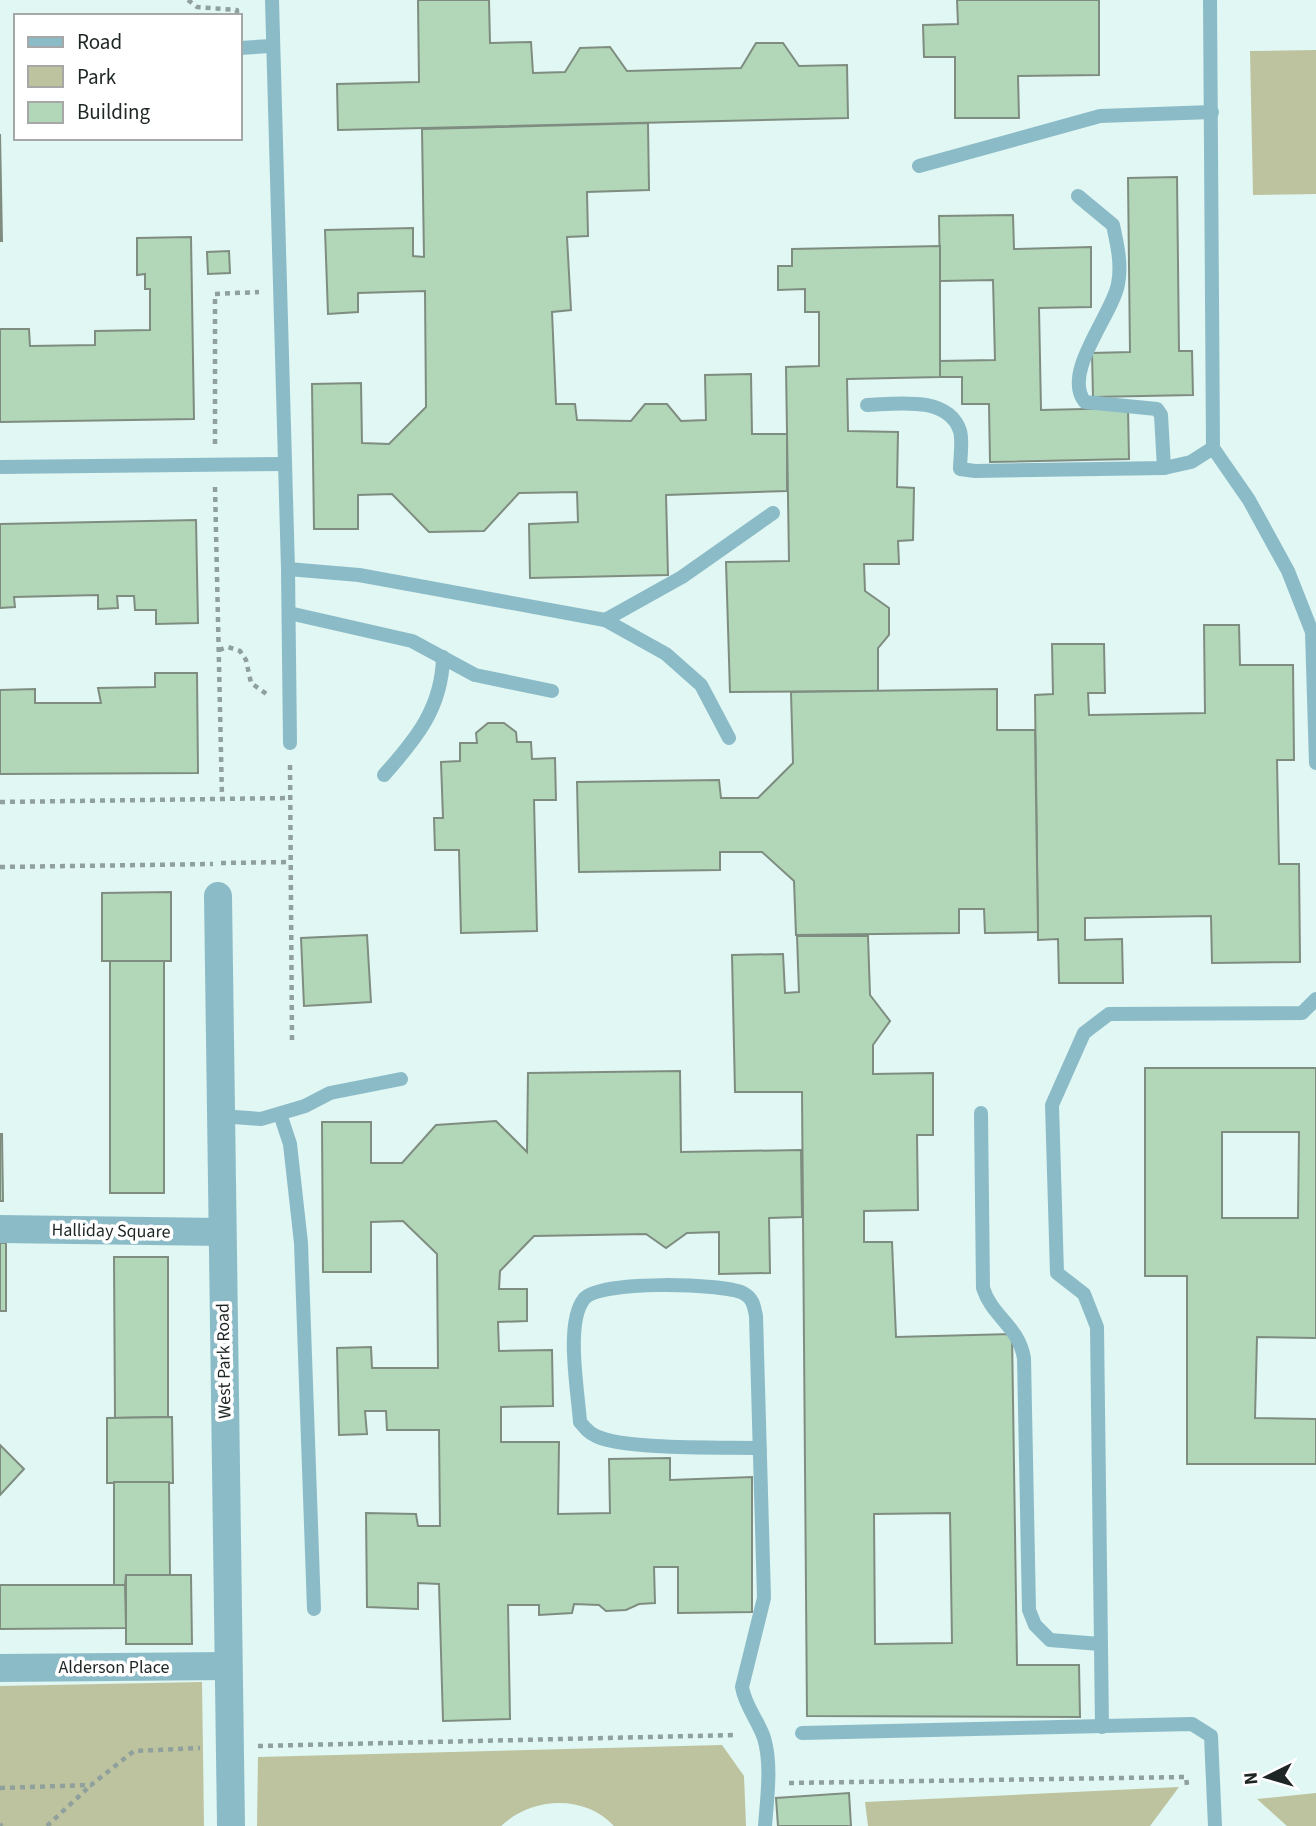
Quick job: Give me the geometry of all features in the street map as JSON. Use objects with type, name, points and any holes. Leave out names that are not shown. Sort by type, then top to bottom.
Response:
[{"type":"street","name":"West Park Road","points":[[218,896],[231,1826]]},
{"type":"street","name":"Halliday Square","points":[[0,1229],[222,1233]]},
{"type":"street","name":"Alderson Place","points":[[0,1668],[228,1666]]},
{"type":"lane","points":[[272,0],[271,46],[288,569],[290,743]]},
{"type":"lane","points":[[1210,0],[1213,449],[1249,500],[1288,571],[1312,632],[1316,763]]},
{"type":"lane","points":[[242,48],[271,46]]},
{"type":"lane","points":[[919,166],[1100,116],[1212,112]]},
{"type":"lane","points":[[1078,196],[1113,225],[1119,281],[1114,302],[1097,325],[1077,382],[1079,395],[1085,402],[1157,409],[1161,415],[1164,468]]},
{"type":"lane","points":[[867,404],[926,404],[953,417],[961,433],[960,469],[1164,468],[1191,462],[1213,449]]},
{"type":"lane","points":[[0,467],[285,464]]},
{"type":"lane","points":[[605,620],[682,577],[773,513]]},
{"type":"lane","points":[[288,569],[359,575],[605,620],[666,654],[701,685],[729,738]]},
{"type":"lane","points":[[289,613],[412,641],[475,676],[552,691]]},
{"type":"lane","points":[[384,775],[409,747],[429,716],[442,684],[443,657]]},
{"type":"lane","points":[[1102,1727],[1097,1327],[1084,1294],[1057,1273],[1052,1105],[1084,1033],[1109,1014],[1302,1013],[1316,999]]},
{"type":"lane","points":[[221,1116],[261,1119],[305,1107],[330,1093],[401,1079]]},
{"type":"lane","points":[[981,1113],[983,1288],[989,1304],[1017,1335],[1024,1358],[1029,1610],[1035,1625],[1050,1640],[1100,1644]]},
{"type":"lane","points":[[280,1114],[290,1144],[301,1243],[314,1609]]},
{"type":"lane","points":[[760,1448],[625,1443],[597,1437],[586,1430],[580,1422],[575,1349],[577,1317],[584,1299],[594,1290],[630,1286],[686,1287],[743,1293],[753,1302],[760,1448],[764,1598],[742,1687],[744,1699],[764,1738],[768,1783],[765,1826]]},
{"type":"lane","points":[[802,1732],[1192,1724],[1211,1736],[1215,1826]]},
{"type":"path","points":[[188,0],[197,7],[237,10],[237,14]]},
{"type":"path","points":[[222,798],[215,465],[215,294],[279,291]]},
{"type":"path","points":[[219,650],[229,648],[240,651],[246,660],[246,671],[251,683],[264,694],[289,696]]},
{"type":"path","points":[[290,743],[292,1040]]},
{"type":"path","points":[[0,802],[290,797]]},
{"type":"path","points":[[0,867],[290,862]]},
{"type":"path","points":[[47,1826],[90,1786],[134,1751],[734,1734],[746,1741]]},
{"type":"path","points":[[768,1783],[1185,1777],[1188,1790]]},
{"type":"path","points":[[0,1788],[90,1786]]},
{"type":"green space","points":[[1316,50],[1316,194],[1253,195],[1250,51]]},
{"type":"green space","points":[[202,1682],[204,1826],[0,1826],[0,1686]]},
{"type":"green space","points":[[722,1745],[744,1776],[746,1826],[614,1826],[588,1808],[558,1803],[528,1809],[501,1826],[257,1826],[258,1757]]},
{"type":"green space","points":[[1179,1787],[1150,1826],[868,1826],[865,1802]]},
{"type":"green space","points":[[1316,1793],[1316,1826],[1287,1826],[1257,1799]]},
{"type":"building","points":[[418,0],[489,0],[490,43],[531,42],[533,73],[565,72],[580,48],[610,47],[627,71],[741,68],[756,43],[783,43],[799,66],[847,65],[848,118],[338,130],[337,84],[419,82]]},
{"type":"building","points":[[957,0],[1099,0],[1099,75],[1018,76],[1019,118],[955,118],[955,57],[924,57],[923,25],[958,24]]},
{"type":"building","points":[[648,123],[649,190],[587,192],[588,236],[567,237],[571,310],[552,312],[556,404],[575,404],[577,420],[631,421],[645,404],[667,404],[681,421],[706,420],[705,375],[751,374],[752,434],[787,434],[787,491],[666,495],[668,575],[530,578],[529,524],[578,522],[577,492],[519,493],[484,531],[429,532],[392,494],[358,495],[358,529],[314,529],[312,384],[361,383],[362,443],[389,444],[426,407],[425,291],[358,293],[358,312],[328,314],[325,230],[413,228],[413,256],[424,257],[422,129]]},
{"type":"building","points":[[0,134],[2,241],[0,241]]},
{"type":"building","points":[[1177,177],[1179,351],[1192,351],[1193,395],[1093,397],[1092,353],[1130,352],[1128,178]]},
{"type":"building","points":[[1013,215],[1014,249],[1091,247],[1091,307],[1039,308],[1041,410],[1128,408],[1129,459],[990,462],[989,404],[962,404],[962,377],[940,377],[940,361],[995,360],[993,280],[940,281],[939,216]]},
{"type":"building","points":[[191,237],[194,419],[0,422],[0,329],[29,329],[30,346],[95,345],[95,331],[150,330],[150,289],[145,289],[145,274],[137,275],[137,238]]},
{"type":"building","points":[[940,246],[940,377],[847,379],[848,431],[898,432],[897,487],[914,488],[913,540],[898,541],[899,564],[864,564],[865,591],[889,608],[889,635],[878,648],[878,691],[730,692],[726,562],[789,561],[786,367],[819,366],[819,312],[805,312],[805,289],[778,290],[778,266],[792,266],[792,249]]},
{"type":"building","points":[[229,251],[230,273],[208,274],[207,252]]},
{"type":"building","points":[[196,520],[198,623],[156,624],[156,610],[135,610],[134,596],[117,596],[118,608],[98,609],[98,595],[14,597],[15,607],[0,608],[0,524]]},
{"type":"building","points":[[1204,625],[1239,625],[1240,665],[1293,665],[1294,760],[1277,760],[1279,864],[1299,864],[1300,962],[1212,963],[1211,916],[1085,918],[1085,940],[1122,939],[1123,983],[1059,983],[1058,939],[1038,940],[1035,695],[1053,694],[1052,644],[1104,644],[1105,693],[1088,693],[1089,715],[1205,713]]},
{"type":"building","points":[[155,673],[197,673],[198,773],[0,774],[0,690],[35,689],[35,703],[101,703],[98,688],[155,687]]},
{"type":"building","points":[[997,689],[997,730],[1035,730],[1038,932],[985,933],[984,909],[959,909],[959,933],[796,935],[794,881],[762,852],[720,852],[720,870],[579,872],[577,782],[719,780],[721,798],[758,798],[793,763],[791,692]]},
{"type":"building","points":[[488,723],[504,723],[516,732],[517,742],[531,742],[532,759],[555,758],[556,800],[534,800],[537,931],[461,933],[459,850],[435,850],[434,818],[443,818],[441,762],[460,761],[460,743],[477,743],[476,733]]},
{"type":"building","points":[[171,892],[171,961],[102,961],[102,893]]},
{"type":"building","points":[[367,935],[371,1002],[304,1006],[301,938]]},
{"type":"building","points":[[797,936],[868,936],[870,995],[890,1021],[873,1045],[873,1074],[933,1073],[933,1135],[917,1135],[918,1210],[864,1211],[864,1242],[892,1242],[896,1337],[1012,1334],[1017,1665],[1079,1665],[1080,1717],[807,1716],[802,1092],[735,1092],[732,955],[783,954],[785,993],[799,992]],"holes":[[[950,1513],[952,1643],[875,1644],[874,1514]]]},
{"type":"building","points":[[110,961],[164,961],[164,1193],[110,1193]]},
{"type":"building","points":[[1145,1068],[1316,1068],[1316,1338],[1257,1337],[1255,1418],[1316,1419],[1316,1464],[1187,1464],[1187,1276],[1145,1276]],"holes":[[[1222,1132],[1299,1132],[1298,1218],[1222,1218]]]},
{"type":"building","points":[[680,1071],[681,1152],[801,1150],[802,1217],[769,1218],[770,1273],[719,1274],[719,1232],[687,1233],[666,1248],[646,1234],[534,1236],[500,1271],[499,1289],[527,1289],[527,1321],[498,1322],[499,1351],[552,1350],[553,1406],[501,1407],[501,1442],[559,1442],[558,1514],[610,1513],[609,1459],[670,1458],[670,1480],[752,1477],[752,1612],[678,1613],[678,1567],[654,1567],[655,1603],[639,1604],[626,1610],[606,1611],[599,1605],[574,1604],[572,1613],[539,1615],[539,1605],[508,1605],[510,1719],[443,1721],[439,1584],[418,1583],[418,1609],[367,1607],[366,1513],[416,1514],[418,1526],[440,1526],[439,1430],[387,1430],[386,1411],[365,1411],[367,1434],[339,1435],[337,1348],[371,1347],[372,1368],[438,1368],[437,1254],[403,1221],[371,1222],[371,1272],[323,1272],[322,1122],[371,1122],[371,1163],[402,1163],[436,1125],[496,1121],[527,1152],[528,1073]]},
{"type":"building","points":[[2,1134],[3,1201],[0,1201]]},
{"type":"building","points":[[0,1243],[6,1243],[6,1311],[0,1311]]},
{"type":"building","points":[[114,1257],[168,1257],[168,1417],[115,1418]]},
{"type":"building","points":[[172,1417],[173,1483],[107,1483],[107,1418]]},
{"type":"building","points":[[0,1445],[24,1469],[0,1495]]},
{"type":"building","points":[[114,1482],[169,1482],[170,1575],[126,1575],[125,1585],[114,1585]]},
{"type":"building","points":[[126,1575],[191,1575],[192,1644],[126,1644]]},
{"type":"building","points":[[0,1585],[125,1585],[126,1628],[0,1629]]},
{"type":"building","points":[[849,1793],[851,1826],[778,1826],[776,1798]]}]
